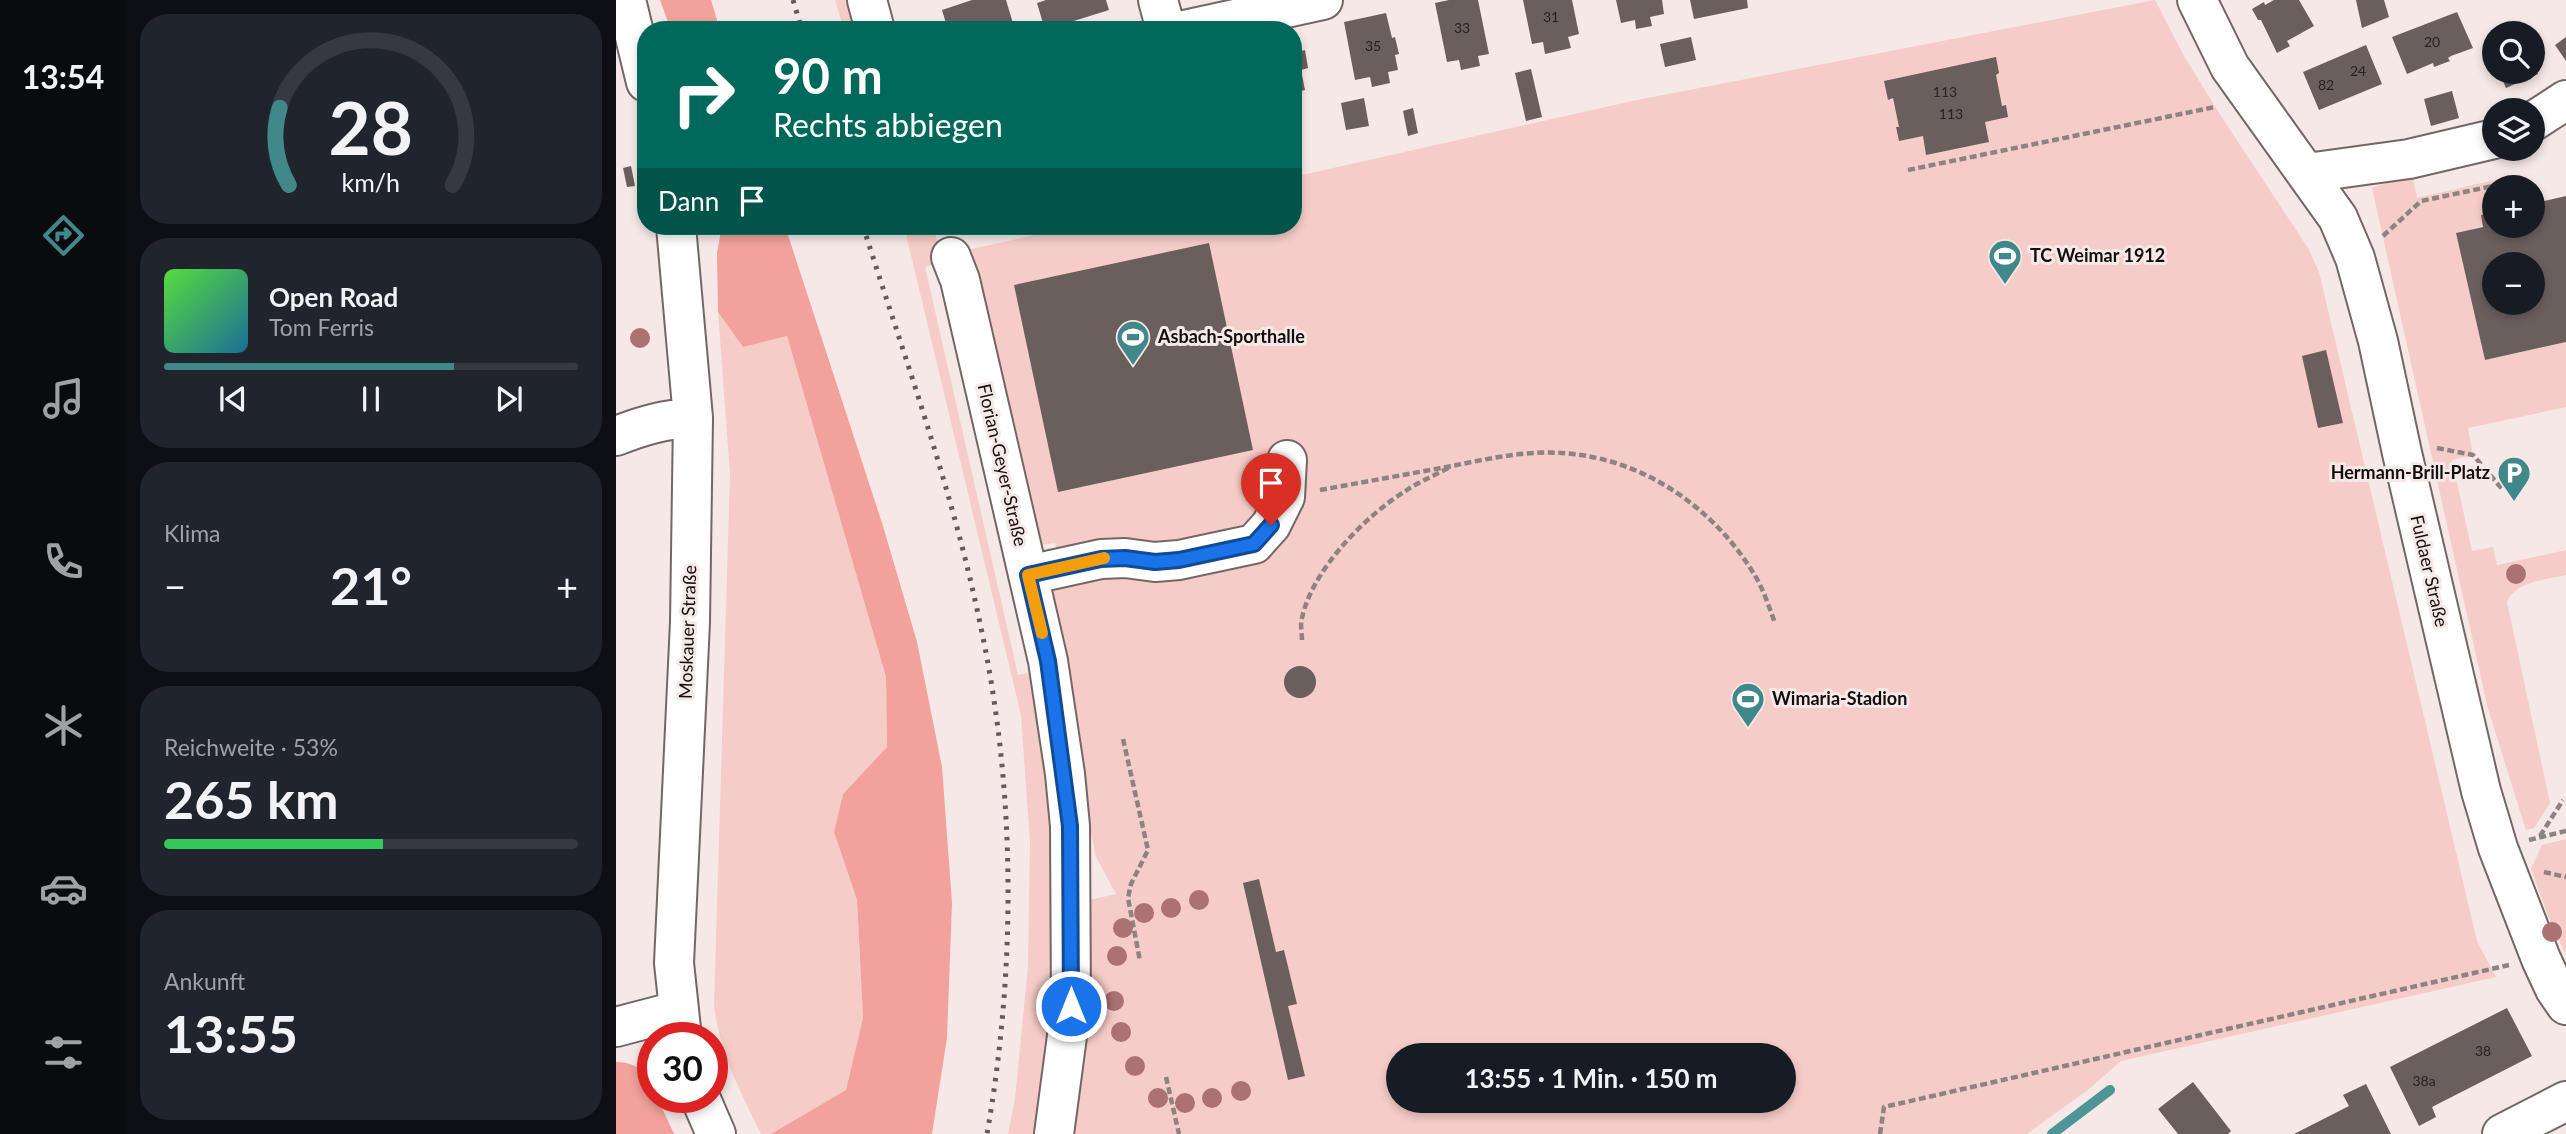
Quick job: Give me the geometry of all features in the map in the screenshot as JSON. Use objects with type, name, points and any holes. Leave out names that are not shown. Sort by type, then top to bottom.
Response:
[{"type":"street","points":[[626,0],[637,45]]},
{"type":"street","points":[[867,0],[873,21]]},
{"type":"street","points":[[1158,0],[1164,21]]},
{"type":"street","points":[[1226,21],[1324,0]]},
{"type":"street","name":"Fuldaer Straße","points":[[2197,0],[2230,67],[2338,218],[2356,258],[2378,341],[2480,791],[2498,848],[2541,958],[2555,989],[2566,1005]]},
{"type":"street","points":[[2545,113],[2566,100]]},
{"type":"street","points":[[2307,173],[2409,159],[2482,142]]},
{"type":"street","name":"Moskauer Straße","points":[[677,235],[693,418],[690,622],[674,963],[680,1022]]},
{"type":"street","name":"Florian-Geyer-Straße","points":[[951,257],[960,280],[1048,661],[1070,826],[1071,1006],[1054,1134]]},
{"type":"street","points":[[616,436],[668,419],[693,418]]},
{"type":"street","points":[[1028,575],[1101,559],[1125,558],[1155,562],[1179,560],[1254,544],[1271,525],[1285,497],[1287,460]]},
{"type":"street","points":[[616,1027],[637,1026]]},
{"type":"street","points":[[2502,1134],[2566,1101]]},
{"type":"street","points":[[707,1113],[716,1134]]},
{"type":"path","points":[[1908,170],[2216,107]]},
{"type":"path","points":[[2356,258],[2421,201],[2482,188]]},
{"type":"path","points":[[2402,453],[2430,447],[2473,455],[2503,490]]},
{"type":"path","points":[[1415,472],[1523,454],[1572,453],[1609,460],[1643,473],[1674,490],[1701,510],[1730,541],[1755,575],[1775,623]]},
{"type":"path","points":[[1302,640],[1301,620],[1310,594],[1325,568],[1346,543],[1368,520],[1405,491],[1454,465]]},
{"type":"path","points":[[1123,739],[1148,850],[1131,884],[1128,898],[1140,961]]},
{"type":"path","points":[[2540,837],[2563,800]]},
{"type":"path","points":[[1880,1134],[1884,1107],[2541,958]]},
{"type":"path","points":[[1166,1077],[1178,1134]]},
{"type":"shaded area","points":[[660,0],[711,0],[717,21],[668,21]]},
{"type":"shaded area","points":[[835,0],[854,0],[860,21],[841,21]]},
{"type":"shaded area","name":"Wimaria-Stadion","points":[[2155,0],[2184,56],[2308,248],[2319,272],[2477,941],[2496,977],[2121,1061],[2089,1089],[2027,1134],[1069,1134],[1085,901],[1116,894],[1096,857],[1043,601],[1061,567],[1055,543],[1035,546],[968,250],[1034,235],[1302,235],[1302,175],[1637,100]]},
{"type":"shaded area","points":[[2412,174],[2417,198],[2482,183],[2482,226],[2457,233],[2485,360],[2566,342],[2566,407],[2468,428],[2473,455],[2452,460],[2472,551],[2493,547],[2497,565],[2566,550],[2566,575],[2524,586],[2511,595],[2507,602],[2550,803],[2534,828],[2526,830],[2488,709],[2372,188]]},
{"type":"shaded area","points":[[720,235],[788,235],[883,526],[917,642],[942,767],[952,903],[947,1038],[932,1134],[771,1134],[846,1090],[863,1018],[857,900],[834,832],[843,794],[887,747],[886,677],[787,336],[743,347],[718,312],[717,253]]},
{"type":"shaded area","points":[[906,235],[935,235],[945,262],[925,267],[1018,675],[1038,671],[1055,800],[1058,1002],[1041,1134],[1008,1134],[1015,1099],[1028,966],[1030,842],[1021,715]]},
{"type":"shaded area","points":[[718,312],[743,346],[787,336],[886,677],[887,747],[843,794],[834,832],[857,900],[863,1018],[846,1090],[771,1134],[761,1134],[739,1087],[728,1060],[728,1022],[717,1022],[714,1005],[730,474]]},
{"type":"shaded area","points":[[2566,839],[2566,954],[2553,929],[2531,869],[2542,845]]},
{"type":"shaded area","points":[[616,1062],[637,1067],[637,1113],[664,1113],[674,1134],[616,1134]]},
{"type":"building","points":[[972,0],[1006,0],[1012,21],[945,21],[942,10]]},
{"type":"building","points":[[1046,0],[1106,0],[1109,10],[1074,21],[1042,21],[1037,3]]},
{"type":"building","points":[[1478,0],[1489,54],[1478,56],[1480,66],[1461,70],[1459,60],[1447,62],[1435,3]]},
{"type":"building","points":[[1523,0],[1572,0],[1579,34],[1568,37],[1571,48],[1545,54],[1543,42],[1532,44]]},
{"type":"building","points":[[1616,0],[1662,0],[1664,14],[1650,17],[1652,26],[1636,29],[1635,20],[1621,23]]},
{"type":"building","points":[[1690,0],[1747,0],[1748,8],[1694,19]]},
{"type":"building","points":[[2274,0],[2299,0],[2314,26],[2287,41],[2290,46],[2277,53],[2261,20],[2258,20],[2252,9]]},
{"type":"building","points":[[2356,0],[2384,0],[2389,17],[2362,28]]},
{"type":"building","points":[[2457,12],[2473,48],[2451,56],[2448,58],[2450,61],[2434,67],[2433,63],[2407,74],[2392,37]]},
{"type":"building","points":[[1386,13],[1399,54],[1395,55],[1398,70],[1388,72],[1390,83],[1372,87],[1370,77],[1355,80],[1344,22]]},
{"type":"building","points":[[1691,37],[1696,60],[1665,67],[1660,44]]},
{"type":"building","points":[[2566,37],[2566,61],[2555,45]]},
{"type":"building","points":[[2366,45],[2382,84],[2319,110],[2303,72]]},
{"type":"building","points":[[1305,50],[1308,68],[1302,70],[1302,51]]},
{"type":"building","points":[[1996,57],[1999,73],[1996,75],[2002,106],[2006,105],[2008,117],[1985,122],[1989,142],[1926,155],[1923,136],[1899,141],[1893,98],[1888,100],[1884,81]]},
{"type":"building","points":[[1531,69],[1542,117],[1526,121],[1515,73]]},
{"type":"building","points":[[2452,91],[2459,118],[2431,126],[2424,99]]},
{"type":"building","points":[[1364,98],[1369,126],[1346,130],[1341,103]]},
{"type":"building","points":[[1413,108],[1418,133],[1408,136],[1403,111]]},
{"type":"building","points":[[631,166],[635,186],[627,187],[623,168]]},
{"type":"building","points":[[2566,196],[2566,342],[2485,360],[2456,233],[2482,227],[2482,238],[2545,238],[2545,201]]},
{"type":"building","name":"Asbach-Sporthalle","points":[[1209,243],[1253,450],[1058,492],[1014,285]]},
{"type":"building","points":[[2326,350],[2343,423],[2318,428],[2302,356]]},
{"type":"building","points":[[1300,666],[1311,671],[1316,682],[1311,693],[1300,698],[1289,693],[1284,682],[1289,671]]},
{"type":"building","points":[[1259,879],[1276,952],[1284,950],[1297,1004],[1288,1006],[1305,1076],[1288,1080],[1243,883]]},
{"type":"building","points":[[2507,1008],[2532,1056],[2432,1107],[2436,1117],[2419,1126],[2390,1067]]},
{"type":"building","points":[[2193,1082],[2231,1131],[2228,1134],[2178,1134],[2158,1109]]},
{"type":"building","points":[[2366,1084],[2391,1134],[2294,1134],[2349,1106],[2343,1095]]},
{"type":"waterway","points":[[2052,1134],[2110,1090]]},
{"type":"railway","points":[[793,0],[799,21]]},
{"type":"railway","points":[[866,235],[957,526],[981,628],[1001,753],[1006,817],[1007,944],[997,1071],[987,1134]]},
{"type":"slow traffic","points":[[1042,633],[1028,575],[1104,558]]},
{"type":"place","name":"TC Weimar 1912","points":[[2005,286]]},
{"type":"place","name":"Asbach-Sporthalle","points":[[1133,367]]},
{"type":"place","name":"Hermann-Brill-Platz","points":[[2514,503]]},
{"type":"place","name":"Wimaria-Stadion","points":[[1748,729]]},
{"type":"route","points":[[1071,1006],[1070,826],[1065,774],[1048,661],[1028,575],[1101,559],[1125,558],[1155,562],[1179,560],[1254,544],[1271,525]]}]
